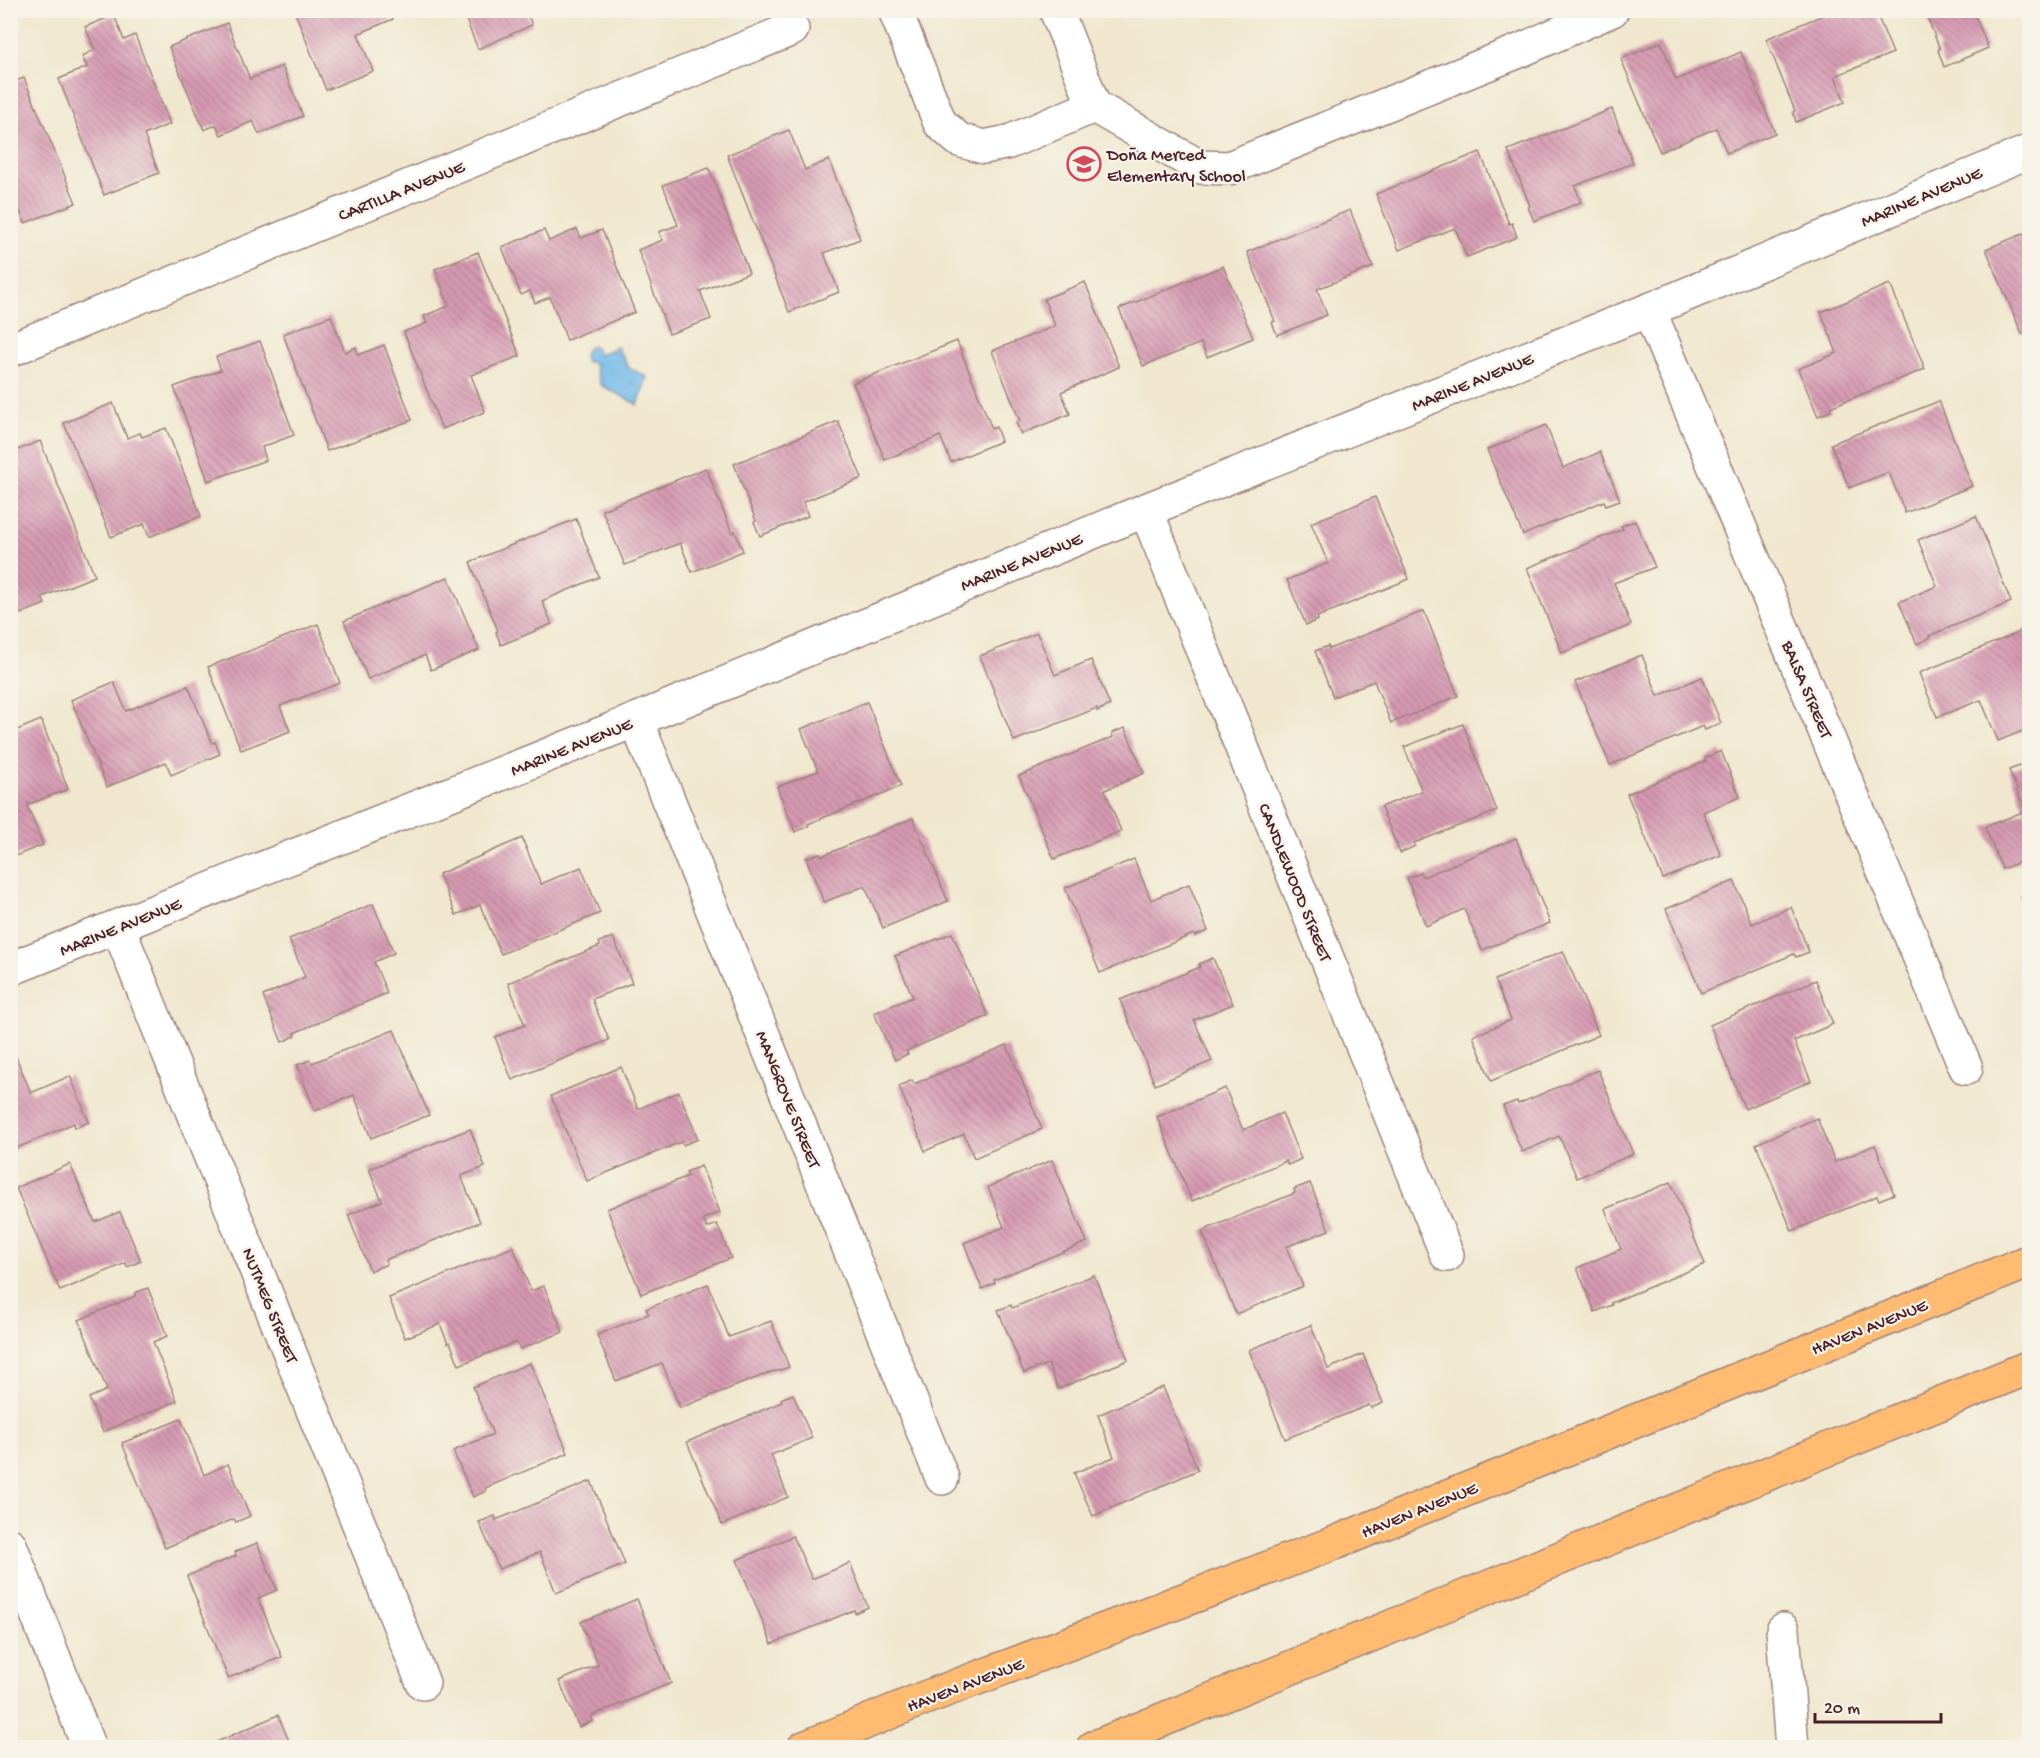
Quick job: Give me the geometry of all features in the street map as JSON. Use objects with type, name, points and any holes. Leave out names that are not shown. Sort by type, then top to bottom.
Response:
[{"type":"main road","name":"HAVEN AVENUE","points":[[804,1748],[934,1695],[1337,1542],[2030,1261]]},
{"type":"main road","points":[[1093,1748],[2030,1367]]},
{"type":"street","points":[[895,10],[940,123],[959,140],[984,147],[1009,142],[1094,106]]},
{"type":"street","points":[[1056,10],[1094,106],[1200,166],[1229,168],[1519,51],[1612,10]]},
{"type":"street","name":"CARTILLA AVENUE","points":[[10,350],[792,29]]},
{"type":"street","name":"MARINE AVENUE","points":[[10,969],[636,720],[1146,510],[1649,310],[2030,151]]},
{"type":"street","name":"BALSA STREET","points":[[1649,310],[1966,1068]]},
{"type":"street","name":"CANDLEWOOD STREET","points":[[1146,510],[1447,1255]]},
{"type":"street","name":"MANGROVE STREET","points":[[636,720],[942,1478]]},
{"type":"street","name":"NUTMEG STREET","points":[[118,927],[423,1683]]},
{"type":"street","points":[[10,1545],[89,1748]]},
{"type":"street","points":[[1783,1630],[1792,1748]]},
{"type":"water","points":[[592,346],[598,355],[617,347],[629,368],[647,377],[638,405],[601,385],[593,362],[586,362],[584,356],[587,348]]},
{"type":"building","points":[[294,10],[390,10],[393,19],[358,34],[373,71],[326,90]]},
{"type":"building","points":[[462,10],[526,10],[532,25],[478,49]]},
{"type":"building","points":[[1835,10],[1875,10],[1893,53],[1835,76],[1845,102],[1796,122],[1793,112],[1795,111],[1766,39]]},
{"type":"building","points":[[1924,10],[1973,10],[1988,48],[1944,67],[1938,50],[1940,49]]},
{"type":"building","points":[[114,15],[124,40],[135,35],[170,124],[144,135],[159,173],[104,195],[59,79],[87,67],[82,56],[95,50],[85,27]]},
{"type":"building","points":[[227,23],[250,79],[282,66],[303,116],[259,134],[253,121],[221,135],[216,125],[204,130],[169,47]]},
{"type":"building","points":[[1661,42],[1676,80],[1741,52],[1775,133],[1727,153],[1716,128],[1660,152],[1621,59]]},
{"type":"building","points":[[24,78],[76,203],[25,223],[10,188],[10,83]]},
{"type":"building","points":[[1612,109],[1633,163],[1575,186],[1581,202],[1534,221],[1508,150]]},
{"type":"building","points":[[789,130],[805,170],[829,160],[860,239],[824,253],[839,292],[789,312],[727,155]]},
{"type":"building","points":[[1480,152],[1509,224],[1512,223],[1517,237],[1467,257],[1455,228],[1399,250],[1376,194]]},
{"type":"building","points":[[709,168],[749,273],[700,291],[711,319],[669,334],[638,250],[663,240],[659,232],[678,225],[663,185]]},
{"type":"building","points":[[1350,210],[1373,267],[1317,289],[1327,315],[1277,335],[1272,322],[1275,321],[1247,252]]},
{"type":"building","points":[[577,229],[581,238],[602,230],[635,312],[567,340],[550,297],[535,303],[530,291],[521,295],[502,247],[544,230],[549,241]]},
{"type":"building","points":[[2030,231],[2030,331],[2022,334],[1986,249]]},
{"type":"building","points":[[478,252],[520,356],[471,375],[485,412],[442,429],[404,332],[427,323],[424,316],[449,306],[435,269]]},
{"type":"building","points":[[1223,266],[1253,338],[1207,357],[1201,343],[1143,366],[1119,309]]},
{"type":"building","points":[[1085,282],[1119,367],[1061,392],[1070,414],[1021,434],[1016,422],[1020,421],[992,351],[1055,326],[1044,299]]},
{"type":"building","points":[[1890,284],[1925,369],[1830,407],[1831,411],[1818,416],[1798,369],[1837,353],[1821,312]]},
{"type":"building","points":[[331,316],[345,352],[356,347],[358,355],[384,345],[412,420],[327,451],[283,334]]},
{"type":"building","points":[[260,341],[294,435],[262,447],[266,460],[208,481],[174,387],[221,370],[216,357]]},
{"type":"building","points":[[957,341],[992,429],[996,427],[1001,441],[951,462],[940,436],[885,460],[853,383]]},
{"type":"building","points":[[1939,401],[1972,486],[1905,513],[1889,472],[1849,488],[1831,444]]},
{"type":"building","points":[[113,403],[127,438],[140,433],[142,437],[166,428],[201,516],[149,537],[144,524],[111,537],[64,423]]},
{"type":"building","points":[[838,421],[862,478],[803,502],[808,516],[760,536],[734,464]]},
{"type":"building","points":[[1546,425],[1563,468],[1600,452],[1620,500],[1606,505],[1604,501],[1523,535],[1487,450]]},
{"type":"building","points":[[40,441],[95,576],[42,597],[45,604],[10,618],[10,453]]},
{"type":"building","points":[[706,468],[732,533],[735,531],[743,551],[692,572],[680,543],[625,565],[602,510]]},
{"type":"building","points":[[1375,497],[1409,579],[1317,617],[1318,620],[1306,625],[1287,580],[1328,563],[1311,523]]},
{"type":"building","points":[[1976,516],[2011,602],[1929,636],[1930,638],[1917,644],[1899,602],[1937,586],[1918,540]]},
{"type":"building","points":[[576,519],[599,577],[542,601],[552,624],[501,645],[496,632],[498,631],[470,562]]},
{"type":"building","points":[[1635,521],[1655,567],[1614,583],[1631,625],[1562,653],[1527,568],[1623,529],[1621,526]]},
{"type":"building","points":[[448,577],[479,650],[431,670],[425,655],[368,679],[344,621]]},
{"type":"building","points":[[1424,611],[1458,696],[1391,723],[1374,681],[1333,697],[1315,651],[1328,646],[1329,649]]},
{"type":"building","points":[[318,624],[340,683],[280,706],[290,731],[241,750],[208,667]]},
{"type":"building","points":[[2030,628],[2030,728],[1998,741],[1981,700],[1937,717],[1919,673]]},
{"type":"building","points":[[1037,633],[1055,675],[1091,660],[1110,705],[1014,741],[980,656]]},
{"type":"building","points":[[1642,655],[1658,696],[1702,677],[1721,723],[1705,730],[1703,726],[1610,765],[1575,682]]},
{"type":"building","points":[[114,682],[126,711],[188,686],[212,743],[215,742],[220,754],[171,775],[166,762],[107,787],[71,700]]},
{"type":"building","points":[[867,702],[901,786],[808,824],[809,826],[795,832],[777,787],[818,771],[801,729]]},
{"type":"building","points":[[41,720],[68,789],[27,805],[43,845],[10,858],[10,733]]},
{"type":"building","points":[[1463,724],[1497,811],[1414,843],[1415,846],[1400,853],[1381,807],[1422,791],[1404,747]]},
{"type":"building","points":[[1125,728],[1144,773],[1105,790],[1121,831],[1054,859],[1019,776],[1113,737],[1112,733]]},
{"type":"building","points":[[1721,751],[1740,797],[1703,812],[1721,855],[1663,879],[1627,794],[1706,761],[1705,758]]},
{"type":"building","points":[[2030,762],[2030,858],[2002,869],[1985,827],[2025,811],[2009,770]]},
{"type":"building","points":[[913,818],[948,901],[883,928],[865,886],[824,902],[806,858],[820,853],[822,856]]},
{"type":"building","points":[[522,838],[541,884],[581,867],[600,913],[501,954],[480,905],[456,915],[439,874]]},
{"type":"building","points":[[1516,838],[1550,923],[1482,950],[1464,909],[1426,926],[1407,878],[1421,873],[1423,877]]},
{"type":"building","points":[[1134,859],[1151,900],[1189,884],[1208,931],[1195,936],[1194,934],[1100,973],[1065,888]]},
{"type":"building","points":[[1734,881],[1752,924],[1791,907],[1809,952],[1796,957],[1794,954],[1701,993],[1666,909]]},
{"type":"building","points":[[2030,893],[2030,918],[2029,918],[2021,897]]},
{"type":"building","points":[[373,904],[394,953],[374,962],[387,993],[294,1033],[295,1036],[282,1042],[263,996],[305,977],[289,939]]},
{"type":"building","points":[[952,933],[988,1016],[906,1051],[908,1054],[895,1060],[874,1013],[913,997],[895,956]]},
{"type":"building","points":[[613,937],[632,983],[592,999],[609,1040],[512,1080],[495,1037],[525,1025],[508,983],[600,946],[599,942]]},
{"type":"building","points":[[1563,951],[1599,1035],[1491,1081],[1473,1036],[1511,1020],[1495,980]]},
{"type":"building","points":[[1213,958],[1233,1004],[1194,1020],[1212,1061],[1155,1085],[1120,1000],[1200,967],[1199,964]]},
{"type":"building","points":[[1816,980],[1833,1024],[1794,1041],[1811,1081],[1745,1109],[1710,1025]]},
{"type":"building","points":[[394,1030],[429,1115],[371,1138],[354,1095],[315,1111],[297,1065],[310,1060],[312,1063]]},
{"type":"building","points":[[1007,1045],[1042,1129],[974,1158],[964,1134],[925,1151],[899,1086],[912,1080],[914,1084]]},
{"type":"building","points":[[13,1050],[31,1093],[70,1076],[89,1122],[75,1128],[74,1123],[10,1151],[10,1051]]},
{"type":"building","points":[[621,1067],[638,1109],[679,1092],[698,1139],[683,1145],[681,1142],[587,1181],[551,1096]]},
{"type":"building","points":[[1598,1070],[1633,1154],[1577,1178],[1559,1136],[1522,1152],[1503,1106],[1517,1101],[1518,1104]]},
{"type":"building","points":[[1225,1088],[1243,1130],[1282,1113],[1301,1159],[1288,1165],[1286,1161],[1192,1201],[1157,1117]]},
{"type":"building","points":[[1817,1118],[1835,1162],[1875,1145],[1894,1194],[1879,1200],[1877,1196],[1792,1231],[1756,1144]]},
{"type":"building","points":[[470,1129],[485,1167],[461,1176],[480,1222],[385,1260],[387,1264],[370,1271],[348,1215],[382,1201],[369,1169]]},
{"type":"building","points":[[1052,1160],[1087,1242],[994,1280],[995,1283],[982,1289],[964,1243],[1004,1227],[988,1187]]},
{"type":"building","points":[[70,1164],[95,1222],[120,1212],[141,1261],[127,1267],[126,1263],[60,1291],[16,1188]]},
{"type":"building","points":[[701,1166],[720,1212],[703,1219],[707,1228],[717,1224],[731,1258],[641,1294],[607,1209],[688,1176],[686,1172]]},
{"type":"building","points":[[1671,1182],[1705,1264],[1611,1303],[1612,1305],[1595,1312],[1577,1268],[1621,1249],[1605,1209]]},
{"type":"building","points":[[1310,1183],[1329,1230],[1286,1247],[1303,1286],[1236,1314],[1202,1231],[1295,1193],[1294,1189]]},
{"type":"building","points":[[513,1247],[531,1291],[544,1286],[563,1332],[520,1349],[516,1342],[459,1365],[440,1324],[405,1338],[389,1298]]},
{"type":"building","points":[[1094,1275],[1128,1360],[1058,1389],[1048,1364],[1024,1373],[998,1310],[1011,1305],[1012,1308]]},
{"type":"building","points":[[708,1284],[729,1337],[771,1321],[789,1367],[680,1408],[662,1363],[616,1381],[597,1335],[649,1314],[646,1309]]},
{"type":"building","points":[[148,1288],[167,1336],[153,1342],[177,1401],[103,1432],[89,1398],[107,1390],[79,1320]]},
{"type":"building","points":[[1311,1325],[1328,1369],[1363,1354],[1383,1403],[1371,1408],[1369,1405],[1285,1439],[1249,1350]]},
{"type":"building","points":[[530,1363],[568,1453],[485,1488],[486,1491],[473,1497],[453,1451],[493,1434],[473,1387]]},
{"type":"building","points":[[1163,1387],[1198,1470],[1093,1516],[1074,1473],[1114,1457],[1098,1415]]},
{"type":"building","points":[[793,1394],[812,1438],[771,1455],[788,1497],[722,1525],[687,1442],[782,1402],[781,1399]]},
{"type":"building","points":[[181,1419],[204,1475],[228,1464],[250,1516],[236,1522],[234,1519],[165,1548],[122,1443]]},
{"type":"building","points":[[591,1481],[625,1564],[556,1593],[540,1552],[499,1569],[479,1522],[495,1516],[496,1520]]},
{"type":"building","points":[[793,1536],[812,1579],[850,1563],[868,1607],[855,1613],[854,1610],[772,1644],[737,1560]]},
{"type":"building","points":[[257,1543],[277,1590],[258,1598],[282,1657],[228,1678],[187,1576],[236,1556],[235,1552]]},
{"type":"building","points":[[637,1599],[671,1683],[591,1716],[593,1721],[579,1727],[559,1681],[598,1665],[581,1622]]},
{"type":"building","points":[[278,1715],[292,1748],[203,1748]]},
{"type":"place","name":"Doña Merced Elementary School","points":[[1084,164]]}]
